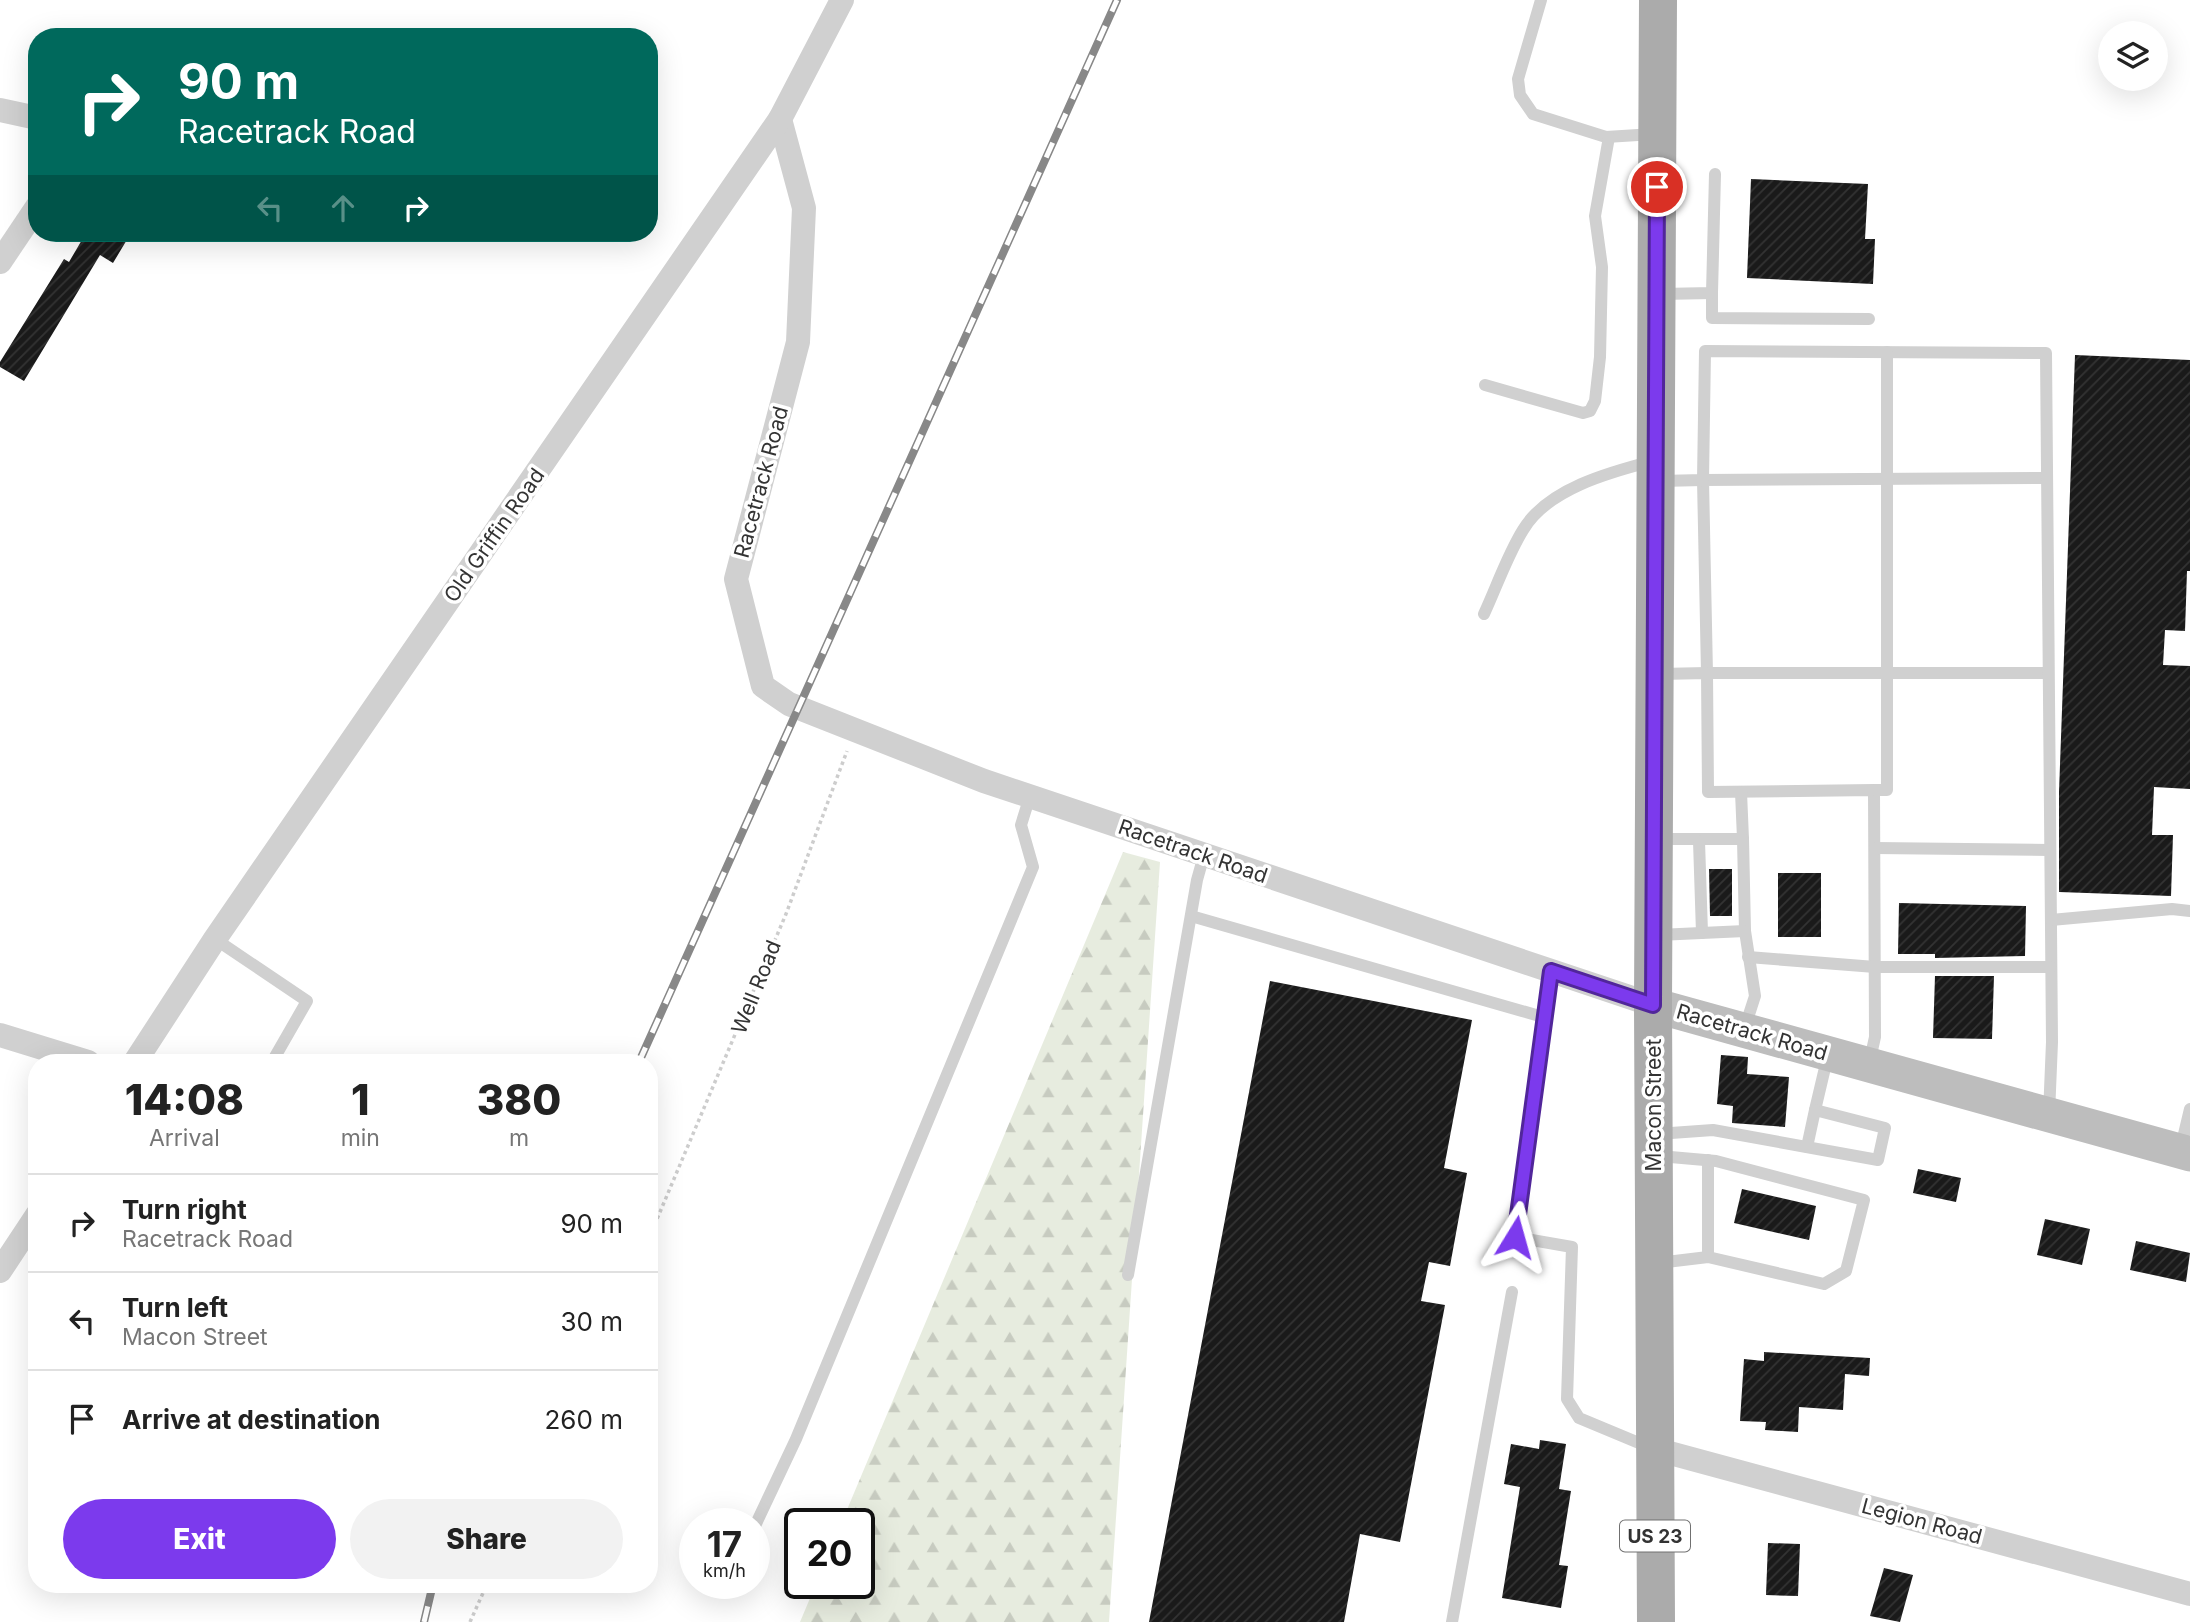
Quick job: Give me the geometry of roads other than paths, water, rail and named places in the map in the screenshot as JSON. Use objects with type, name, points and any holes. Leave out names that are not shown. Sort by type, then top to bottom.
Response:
[{"type":"main road","name":"Macon Street","points":[[1656,1622],[1653,1005],[1658,0]]},
{"type":"street","name":"Old Griffin Road","points":[[140,1054],[215,939],[780,119],[842,0]]},
{"type":"street","points":[[0,110],[28,116]]},
{"type":"street","name":"Racetrack Road","points":[[780,119],[804,208],[798,342],[736,579],[763,686],[779,699],[854,731],[1030,796],[1653,1005],[2185,1152]]},
{"type":"street","points":[[0,262],[28,220]]},
{"type":"street","points":[[0,1035],[62,1054]]},
{"type":"street","points":[[0,1272],[28,1229]]},
{"type":"street","name":"Legion Road","points":[[1655,1449],[2190,1594]]},
{"type":"lane","points":[[1541,0],[1518,79],[1520,95],[1533,114],[1609,137],[1657,134]]},
{"type":"lane","points":[[1485,385],[1583,413],[1590,411],[1600,357],[1602,267],[1595,216],[1609,137]]},
{"type":"lane","points":[[1715,174],[1712,318],[1869,319]]},
{"type":"lane","points":[[1657,293],[1712,293]]},
{"type":"lane","points":[[1887,352],[1886,790],[1708,792],[1703,480],[1705,351],[1887,352],[2046,353],[2051,920],[2049,1115]]},
{"type":"lane","points":[[1485,614],[1524,528],[1552,501],[1609,472],[1656,470],[1703,480],[2047,478]]},
{"type":"lane","points":[[1656,674],[1887,671],[2048,673]]},
{"type":"lane","points":[[1869,1065],[1875,1037],[1874,790]]},
{"type":"lane","points":[[1741,792],[1743,839],[1738,891],[1755,996],[1744,1030]]},
{"type":"lane","points":[[763,1508],[796,1439],[1033,867],[1021,825],[1030,796]]},
{"type":"lane","points":[[1654,839],[1743,839]]},
{"type":"lane","points":[[1699,841],[1704,891],[1702,933]]},
{"type":"lane","points":[[1875,848],[2050,850]]},
{"type":"lane","points":[[1128,1275],[1204,855]]},
{"type":"lane","points":[[2051,920],[2172,909],[2190,911]]},
{"type":"lane","points":[[1191,916],[1543,1017]]},
{"type":"lane","points":[[1654,935],[1745,931]]},
{"type":"lane","points":[[215,939],[307,1001],[277,1054]]},
{"type":"lane","points":[[1748,957],[1875,967],[2051,967]]},
{"type":"lane","points":[[1551,971],[1515,1237],[1572,1247],[1567,1399],[1571,1409],[1579,1418],[1655,1449]]},
{"type":"lane","points":[[1807,1147],[1828,1054]]},
{"type":"lane","points":[[2185,1152],[2190,1109]]},
{"type":"lane","points":[[1653,1145],[1713,1130],[1878,1160],[1885,1128],[1815,1110]]},
{"type":"lane","points":[[1653,1145],[1864,1200],[1846,1271],[1824,1284],[1708,1257],[1654,1263]]},
{"type":"lane","points":[[1708,1160],[1708,1257]]},
{"type":"lane","points":[[1452,1622],[1512,1292]]},
{"type":"railway","points":[[643,1054],[1117,0]]},
{"type":"railway","points":[[424,1622],[431,1593]]}]
